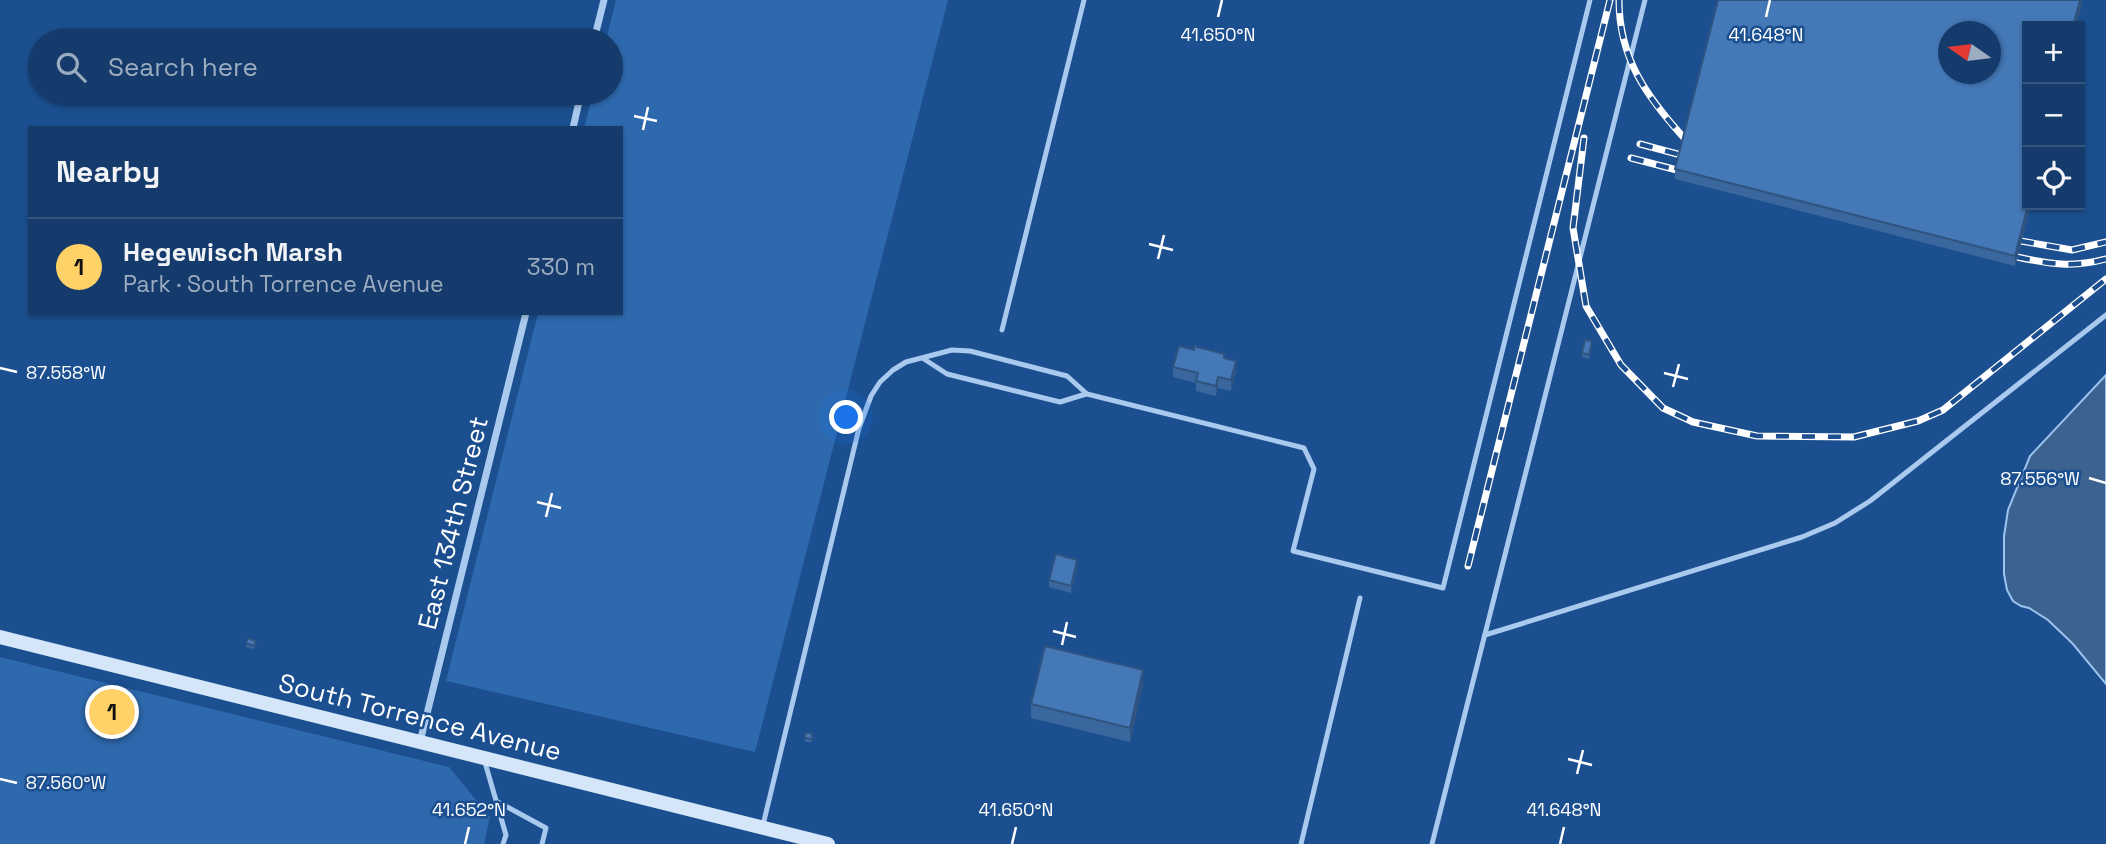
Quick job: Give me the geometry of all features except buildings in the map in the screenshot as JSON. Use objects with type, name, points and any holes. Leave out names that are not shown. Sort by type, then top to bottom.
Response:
[{"type":"main road","name":"South Torrence Avenue","points":[[0,637],[828,844]]},
{"type":"street","points":[[597,28],[604,0]]},
{"type":"street","points":[[573,126],[578,105]]},
{"type":"street","name":"East 134th Street","points":[[420,742],[527,315]]},
{"type":"lane","points":[[1002,330],[1084,0]]},
{"type":"lane","points":[[762,828],[864,411],[880,382],[906,362],[952,350],[970,351],[1067,376],[1087,394],[1304,448],[1314,468],[1293,551],[1443,588],[1590,0]]},
{"type":"lane","points":[[1432,844],[1645,0]]},
{"type":"lane","points":[[1485,635],[1802,537],[1835,523],[1870,501],[2106,315]]},
{"type":"lane","points":[[924,359],[947,374],[1060,402],[1087,394]]},
{"type":"lane","points":[[1301,844],[1360,598]]},
{"type":"lane","points":[[484,758],[506,835],[503,844]]},
{"type":"lane","points":[[498,802],[546,828],[542,844]]},
{"type":"shaded area","points":[[616,0],[948,0],[755,752],[446,681],[538,315],[623,315],[623,126],[585,126],[590,105],[623,105],[623,28],[609,28]]},
{"type":"shaded area","points":[[2106,375],[2106,684],[2073,644],[2048,620],[2013,601],[2007,590],[2004,574],[2004,536],[2008,510],[2030,456]]},
{"type":"shaded area","points":[[0,657],[449,767],[490,817],[484,844],[0,844]]},
{"type":"railway","points":[[1468,566],[1610,0]]},
{"type":"railway","points":[[1619,0],[1624,41],[1638,76],[1647,92],[1685,139]]},
{"type":"railway","points":[[1584,138],[1573,228],[1586,306],[1621,365],[1663,408],[1693,422],[1757,436],[1854,437],[1918,421],[1943,410],[2106,279]]},
{"type":"railway","points":[[1640,144],[1681,155]]},
{"type":"railway","points":[[1631,158],[1677,170]]},
{"type":"railway","points":[[2021,241],[2072,250],[2106,242]]},
{"type":"railway","points":[[2017,257],[2061,264],[2106,259]]},
{"type":"place","name":"Hegewisch Marsh","points":[[112,712]]}]
